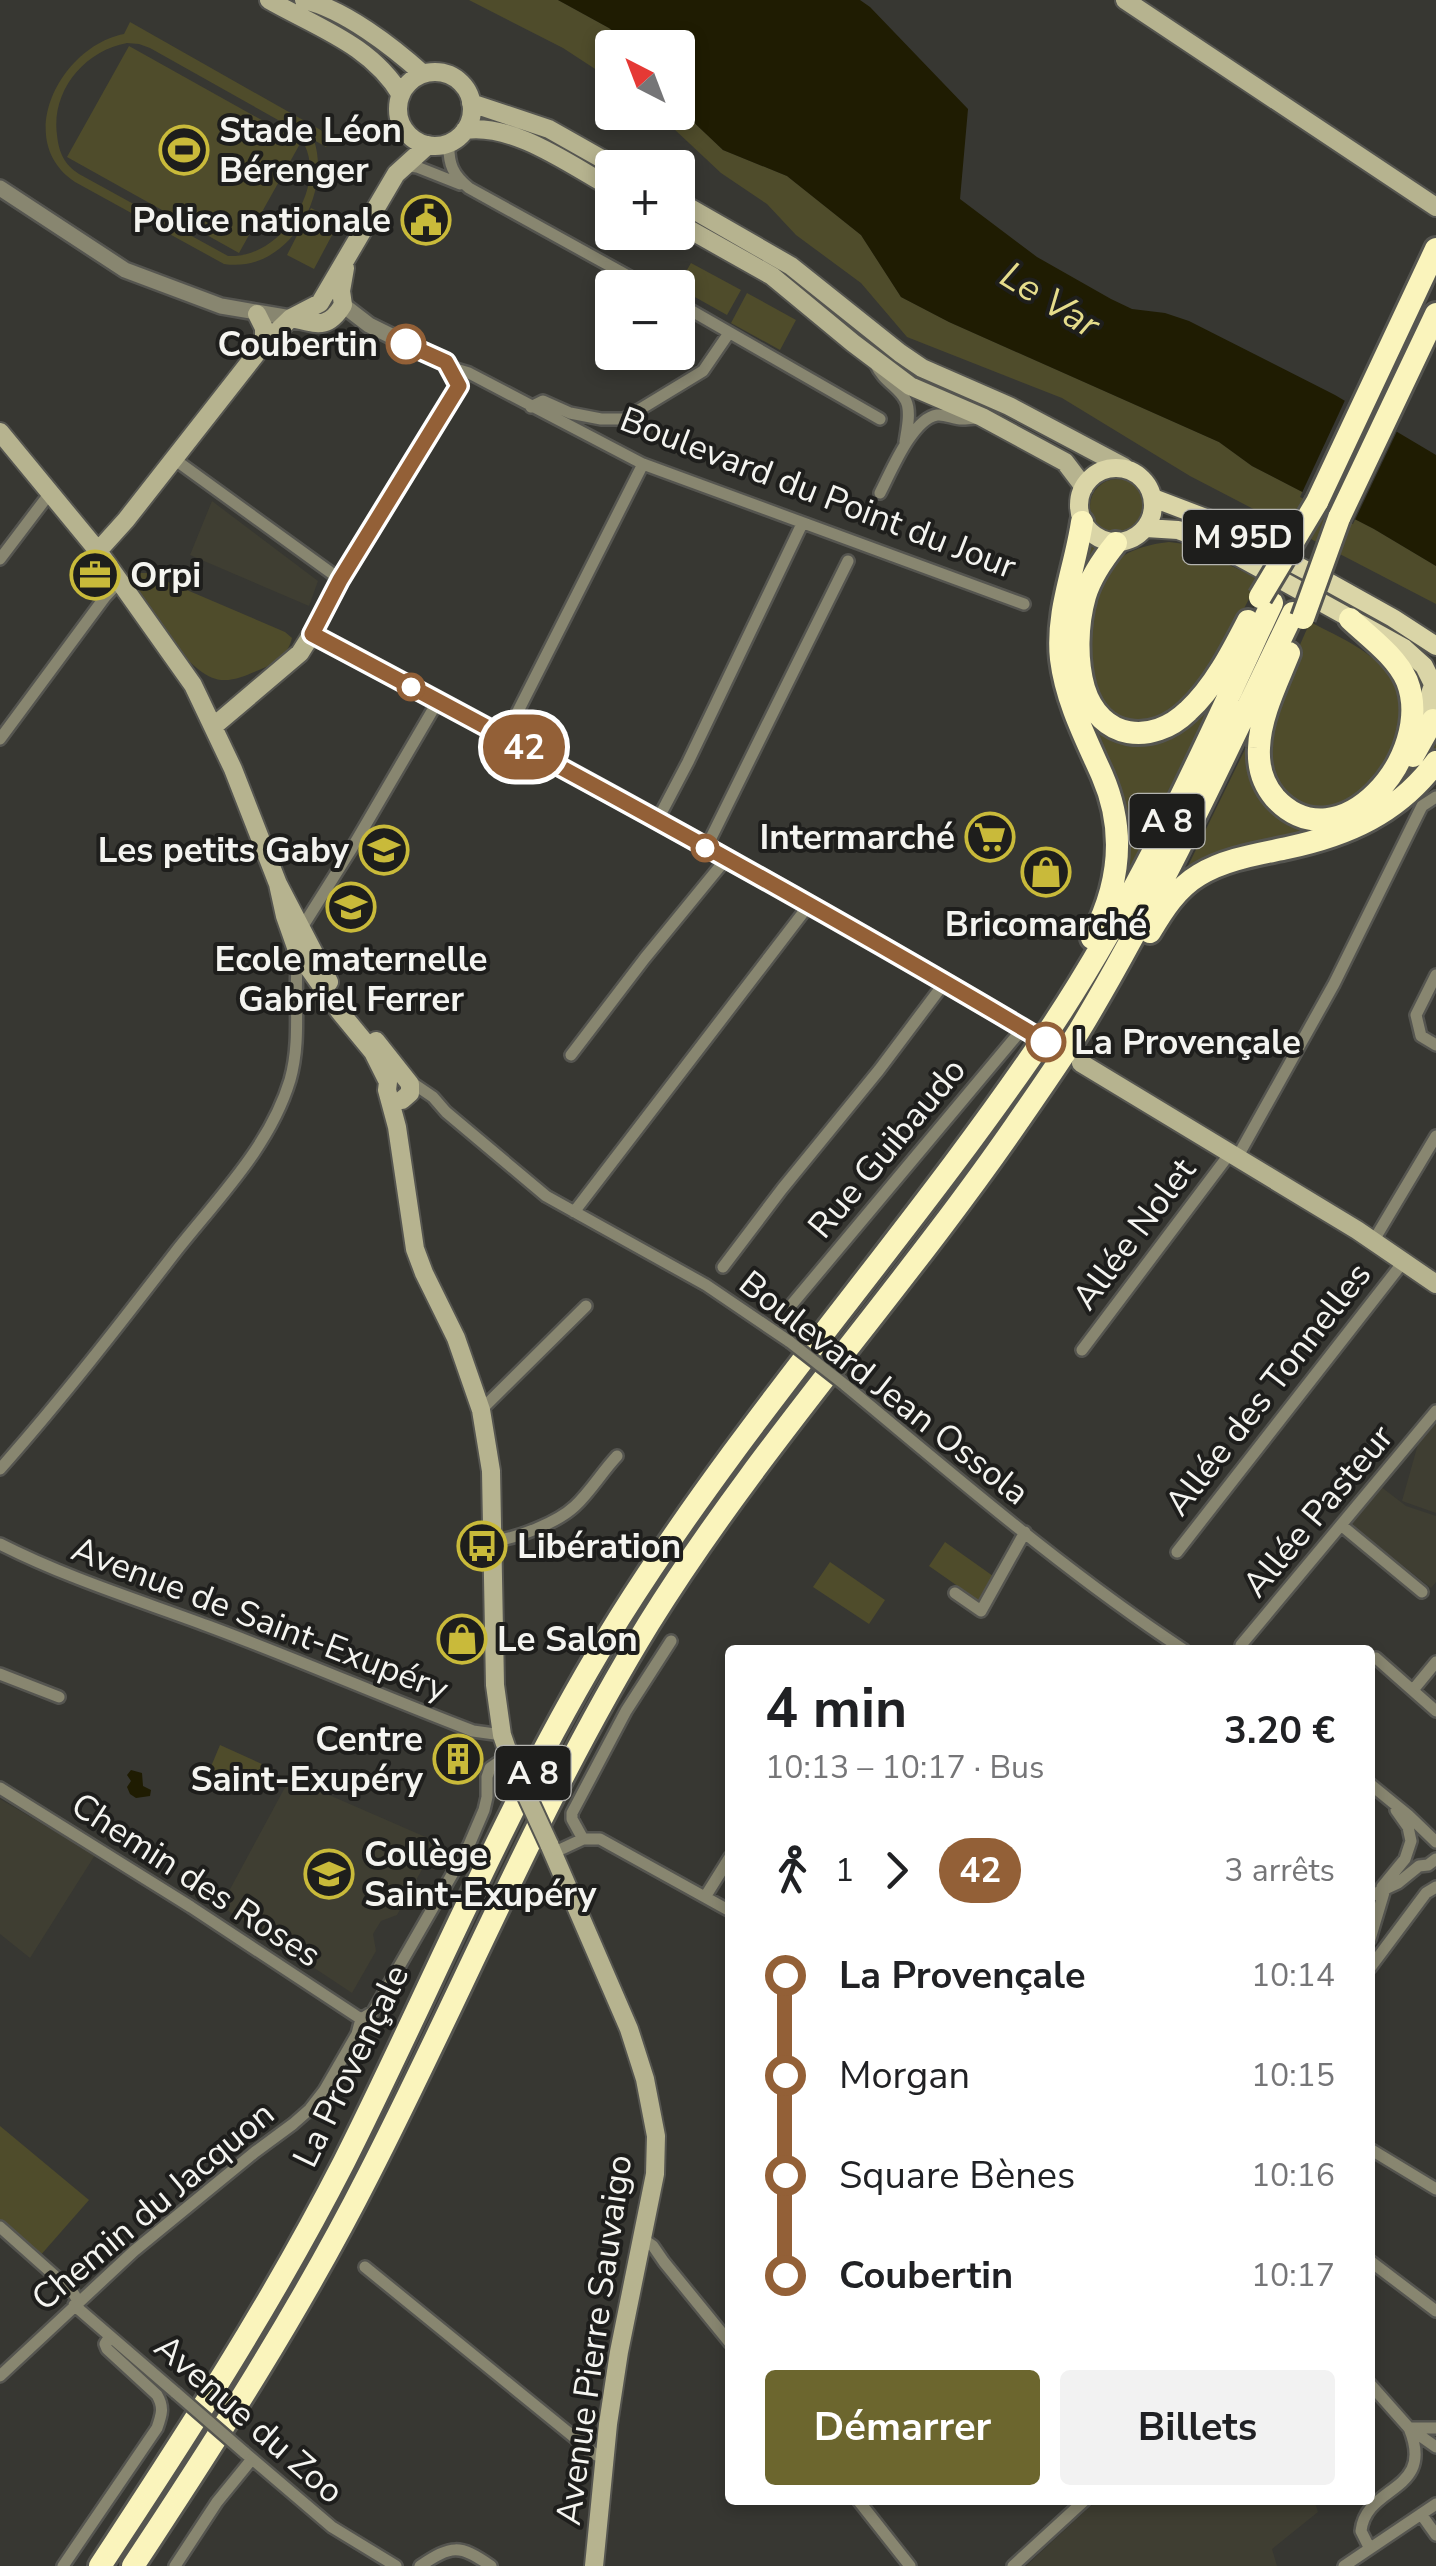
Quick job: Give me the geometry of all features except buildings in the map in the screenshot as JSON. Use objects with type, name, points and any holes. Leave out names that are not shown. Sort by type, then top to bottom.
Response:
[{"type":"highway","points":[[1435,722],[1392,780],[1352,811],[1313,818],[1291,810],[1272,795],[1264,782],[1258,751],[1282,608],[1316,502],[1436,249]]},
{"type":"highway","points":[[1116,543],[1094,574],[1080,618],[1086,693],[1096,712],[1119,730],[1153,732],[1187,713],[1222,666],[1282,608],[1339,518],[1436,314]]},
{"type":"highway","points":[[1048,1032],[1106,906],[1118,860],[1111,800],[1072,707],[1061,657],[1063,604],[1082,522]]},
{"type":"highway","name":"La Provençale","points":[[100,2566],[213,2392],[296,2252],[518,1804],[619,1620],[752,1424],[938,1185],[1048,1032],[1125,905],[1204,749],[1282,608]]},
{"type":"highway","name":"La Provençale","points":[[133,2566],[239,2404],[326,2255],[571,1760],[650,1623],[729,1504],[929,1244],[1078,1032],[1164,878],[1282,608]]},
{"type":"highway","points":[[1350,619],[1395,662],[1409,687],[1412,728],[1392,780]]},
{"type":"highway","points":[[1078,1032],[1135,956],[1164,908],[1188,883],[1216,866],[1303,844],[1365,822],[1406,796],[1436,762]]},
{"type":"main road","points":[[268,0],[365,54],[390,76],[401,96]]},
{"type":"main road","points":[[304,0],[350,19],[423,74]]},
{"type":"main road","points":[[1125,0],[1436,207]]},
{"type":"main road","points":[[444,73],[454,77],[472,103],[470,122],[449,143],[428,145],[411,137],[398,114],[401,96],[423,74],[444,73]]},
{"type":"main road","points":[[472,103],[549,129],[595,155]]},
{"type":"main road","points":[[400,170],[405,130]]},
{"type":"main road","points":[[465,130],[505,132],[595,179]]},
{"type":"main road","points":[[98,551],[264,344],[291,318],[320,303],[400,170],[428,145]]},
{"type":"main road","points":[[695,211],[791,266],[922,368],[1010,406],[1124,467],[1142,477],[1149,486],[1154,508],[1146,528],[1136,537],[1116,543],[1091,533],[1082,522],[1079,500],[1084,486],[1098,472],[1124,467]]},
{"type":"main road","points":[[695,233],[772,276],[910,386],[1065,462],[1084,486]]},
{"type":"main road","points":[[291,318],[325,324],[335,318],[344,306],[341,291],[345,263]]},
{"type":"main road","points":[[320,303],[344,306]]},
{"type":"main road","points":[[320,303],[325,324]]},
{"type":"main road","points":[[256,314],[264,328],[264,344]]},
{"type":"main road","points":[[0,432],[98,551],[193,685],[234,769],[278,884],[332,986],[400,1088]]},
{"type":"main road","name":"M 95D","points":[[1153,498],[1211,520],[1393,618],[1436,646]]},
{"type":"main road","name":"M 95D","points":[[1146,528],[1178,530],[1214,543],[1416,657],[1435,682]]},
{"type":"main road","name":"M 95D","points":[[1393,618],[1436,634]]},
{"type":"main road","points":[[214,726],[300,653],[312,634],[809,905],[1022,1028]]},
{"type":"main road","points":[[1435,682],[1429,706],[1435,722]]},
{"type":"main road","points":[[278,884],[298,953],[400,1088]]},
{"type":"main road","points":[[1081,1063],[1374,1240],[1436,1284]]},
{"type":"main road","name":"Avenue Pierre Sauvaigo","points":[[400,1088],[397,1126],[415,1248],[456,1338],[481,1410],[491,1471],[495,1684],[502,1735],[629,2029],[653,2111],[655,2174],[619,2352],[594,2566]]},
{"type":"street","points":[[449,143],[455,176],[469,188]]},
{"type":"street","points":[[400,170],[417,167],[469,188],[617,270]]},
{"type":"street","points":[[0,188],[126,270],[221,306],[291,318]]},
{"type":"street","name":"Boulevard du Point du Jour","points":[[344,306],[369,325],[643,464],[1024,604]]},
{"type":"street","points":[[695,313],[880,419]]},
{"type":"street","points":[[531,407],[543,401],[570,413],[624,420],[703,372],[729,333]]},
{"type":"street","points":[[874,359],[881,376],[908,404],[905,445]]},
{"type":"street","points":[[449,366],[459,386]]},
{"type":"street","points":[[312,634],[340,580],[459,386],[484,382]]},
{"type":"street","points":[[880,493],[905,445],[924,420],[934,415],[982,418]]},
{"type":"street","points":[[174,459],[340,580]]},
{"type":"street","points":[[506,737],[643,464]]},
{"type":"street","points":[[0,559],[50,493]]},
{"type":"street","points":[[657,822],[802,524]]},
{"type":"street","points":[[706,848],[848,561]]},
{"type":"street","points":[[0,740],[120,582]]},
{"type":"street","points":[[0,1469],[134,1307],[269,1130],[284,1097],[296,1052],[301,927],[438,701]]},
{"type":"street","name":"Allée Nolet","points":[[1082,1350],[1235,1154],[1334,984],[1422,806],[1436,797]]},
{"type":"street","points":[[572,1055],[726,859]]},
{"type":"street","points":[[574,1212],[809,905]]},
{"type":"street","points":[[298,953],[321,966]]},
{"type":"street","points":[[1436,975],[1416,1015],[1421,1036],[1436,1045]]},
{"type":"street","points":[[723,1267],[945,982]]},
{"type":"street","name":"Rue Guibaudo","points":[[793,1304],[1022,1028]]},
{"type":"street","name":"Boulevard Jean Ossola","points":[[400,1088],[446,1112],[528,1182],[574,1212],[706,1285],[790,1342],[1110,1599],[1177,1645]]},
{"type":"street","points":[[1374,1240],[1436,1136]]},
{"type":"street","name":"Allée des Tonnelles","points":[[1176,1552],[1404,1260]]},
{"type":"street","points":[[481,1410],[586,1306]]},
{"type":"street","name":"Allée Pasteur","points":[[1241,1645],[1436,1411]]},
{"type":"street","points":[[494,1541],[563,1516],[577,1505],[616,1456]]},
{"type":"street","points":[[1342,1525],[1422,1592]]},
{"type":"street","points":[[956,1594],[980,1611],[1025,1532]]},
{"type":"street","name":"Avenue de Saint-Exupéry","points":[[0,1544],[136,1602],[231,1635],[473,1732],[502,1735]]},
{"type":"street","points":[[583,1840],[572,1813],[626,1712],[670,1641]]},
{"type":"street","points":[[1376,1658],[1436,1711]]},
{"type":"street","points":[[1413,1690],[1436,1662]]},
{"type":"street","points":[[0,1674],[59,1697]]},
{"type":"street","name":"Chemin du Jacquon","points":[[0,2376],[134,2251],[310,2109],[357,2034],[361,2019],[373,2012],[469,1846],[484,1810],[490,1768],[511,1760]]},
{"type":"street","name":"Chemin des Roses","points":[[0,1788],[361,2019]]},
{"type":"street","points":[[1375,1788],[1434,1841]]},
{"type":"street","points":[[1385,1796],[1408,1827],[1410,1858],[1419,1866]]},
{"type":"street","points":[[1377,1892],[1420,1836],[1434,1841]]},
{"type":"street","points":[[551,1849],[600,1839],[725,1908]]},
{"type":"street","points":[[1377,1892],[1398,1883],[1419,1866],[1435,1863]]},
{"type":"street","points":[[705,1897],[725,1865]]},
{"type":"street","points":[[1375,1961],[1426,1893],[1436,1887]]},
{"type":"street","points":[[1375,2152],[1436,2189]]},
{"type":"street","name":"Avenue du Zoo","points":[[0,2228],[72,2291],[76,2303],[110,2336],[248,2456],[332,2527],[396,2566]]},
{"type":"street","points":[[641,2247],[664,2262],[725,2338]]},
{"type":"street","points":[[1375,2265],[1436,2311]]},
{"type":"street","points":[[365,2268],[596,2455],[605,2456]]},
{"type":"street","points":[[63,2566],[157,2428],[162,2414],[157,2395],[106,2349],[110,2336]]},
{"type":"street","points":[[1375,2390],[1410,2428],[1436,2447]]},
{"type":"street","points":[[1410,2428],[1436,2428]]},
{"type":"street","points":[[1410,2428],[1418,2458]]},
{"type":"street","points":[[1369,2547],[1361,2531],[1365,2516],[1410,2476],[1422,2451],[1436,2447]]},
{"type":"street","points":[[175,2566],[248,2456]]},
{"type":"street","points":[[1344,2566],[1436,2504]]},
{"type":"street","points":[[862,2505],[910,2566]]},
{"type":"street","points":[[1013,2566],[1080,2505]]},
{"type":"street","points":[[1421,2514],[1435,2530]]},
{"type":"street","points":[[420,2566],[451,2549],[470,2552],[491,2566]]},
{"type":"shaded area","points":[[469,0],[558,0],[612,30],[595,30],[595,69]]},
{"type":"shaded area","name":"Stade Léon Bérenger","points":[[130,22],[333,137],[326,147],[314,140],[317,184],[310,206],[300,226],[268,257],[247,264],[224,264],[75,182],[56,164],[47,143],[46,120],[52,97],[81,56],[101,42],[124,34]],"holes":[[[139,44],[287,125],[303,141],[310,162],[309,184],[288,226],[271,242],[250,253],[228,256],[79,174],[66,162],[57,135],[59,103],[65,89],[84,64],[97,55],[111,47]]]},
{"type":"shaded area","name":"Stade Léon Bérenger","points":[[129,46],[301,142],[239,253],[67,157]]},
{"type":"shaded area","points":[[695,123],[723,150],[787,176],[861,235],[901,297],[1219,442],[1252,466],[1436,566],[1436,604],[1190,476],[1062,398],[907,337],[861,283],[796,235],[767,204],[721,173],[675,130],[695,130]]},
{"type":"shaded area","points":[[311,208],[339,222],[314,269],[287,255]]},
{"type":"shaded area","points":[[691,263],[741,290],[727,315],[695,297],[695,270],[687,270]]},
{"type":"shaded area","points":[[747,293],[796,320],[780,350],[731,323]]},
{"type":"shaded area","points":[[1117,479],[1136,487],[1144,506],[1136,525],[1117,533],[1098,525],[1090,506],[1098,487]]},
{"type":"shaded area","points":[[212,501],[318,581],[309,606],[190,555]]},
{"type":"shaded area","points":[[1085,540],[1102,550],[1085,576],[1072,619],[1075,686],[1088,718],[1119,739],[1156,739],[1184,727],[1211,697],[1215,698],[1122,883],[1123,837],[1118,803],[1078,707],[1066,656],[1067,602]]},
{"type":"shaded area","points":[[1169,542],[1185,544],[1259,579],[1225,645],[1194,691],[1166,715],[1149,721],[1131,721],[1104,707],[1094,690],[1089,653],[1092,612],[1104,577],[1113,564],[1139,548]]},
{"type":"shaded area","points":[[138,573],[147,573],[285,632],[292,638],[290,644],[275,662],[245,676],[221,680],[209,676],[184,656],[162,627],[136,588],[133,580]]},
{"type":"shaded area","points":[[1310,622],[1380,664],[1396,685],[1402,710],[1398,736],[1369,785],[1347,801],[1324,809],[1300,805],[1279,787],[1267,757],[1279,698]]},
{"type":"shaded area","points":[[1253,733],[1289,819],[1390,791],[1436,737],[1436,751],[1420,772],[1374,812],[1186,870]]},
{"type":"shaded area","points":[[1436,1422],[1436,1513],[1402,1501],[1418,1444]]},
{"type":"shaded area","points":[[1380,1486],[1406,1506],[1436,1516],[1436,1582],[1431,1588],[1349,1523]]},
{"type":"shaded area","points":[[945,1542],[993,1576],[979,1601],[929,1566]]},
{"type":"shaded area","points":[[830,1562],[885,1600],[869,1624],[813,1587]]},
{"type":"shaded area","points":[[220,1745],[273,1769],[262,1793],[210,1769]]},
{"type":"shaded area","name":"Collège Saint-Exupéry","points":[[290,1778],[437,1842],[397,1915],[381,1921],[373,1934],[376,1951],[352,1993],[221,1906]]},
{"type":"shaded area","points":[[0,1799],[95,1855],[30,1958],[0,1934]]},
{"type":"shaded area","points":[[0,2126],[89,2200],[39,2257],[0,2223]]},
{"type":"shaded area","points":[[1092,2505],[1316,2505],[1318,2512],[1272,2549],[1277,2566],[1026,2566]]},
{"type":"water","name":"Le Var","points":[[558,0],[860,0],[968,109],[960,199],[1037,257],[1111,299],[1132,309],[1189,321],[1335,395],[1436,455],[1436,566],[1252,466],[1219,442],[901,297],[861,235],[787,176],[723,150],[695,123],[695,30],[609,28]]},
{"type":"water","points":[[131,1770],[142,1773],[143,1786],[151,1790],[150,1796],[136,1798],[130,1794],[127,1787],[131,1781],[127,1775]]},
{"type":"pier","points":[[1347,396],[1399,427],[1353,524],[1300,497]]},
{"type":"bus line","name":"42","points":[[406,344],[446,362],[459,386],[340,580],[312,634],[809,905],[1046,1042]]},
{"type":"place","name":"Stade Léon Bérenger","points":[[184,150]]},
{"type":"place","name":"Police nationale","points":[[426,220]]},
{"type":"place","name":"Coubertin","points":[[406,344]]},
{"type":"place","name":"Orpi","points":[[95,575]]},
{"type":"place","name":"Intermarché","points":[[990,837]]},
{"type":"place","name":"Les petits Gaby","points":[[384,850]]},
{"type":"place","name":"Bricomarché","points":[[1046,872]]},
{"type":"place","name":"Ecole maternelle Gabriel Ferrer","points":[[351,907]]},
{"type":"place","name":"La Provençale","points":[[1046,1042]]},
{"type":"place","name":"Libération","points":[[482,1546]]},
{"type":"place","name":"Le Salon","points":[[462,1639]]},
{"type":"place","name":"Centre Saint-Exupéry","points":[[458,1759]]},
{"type":"place","name":"Collège Saint-Exupéry","points":[[329,1874]]}]
